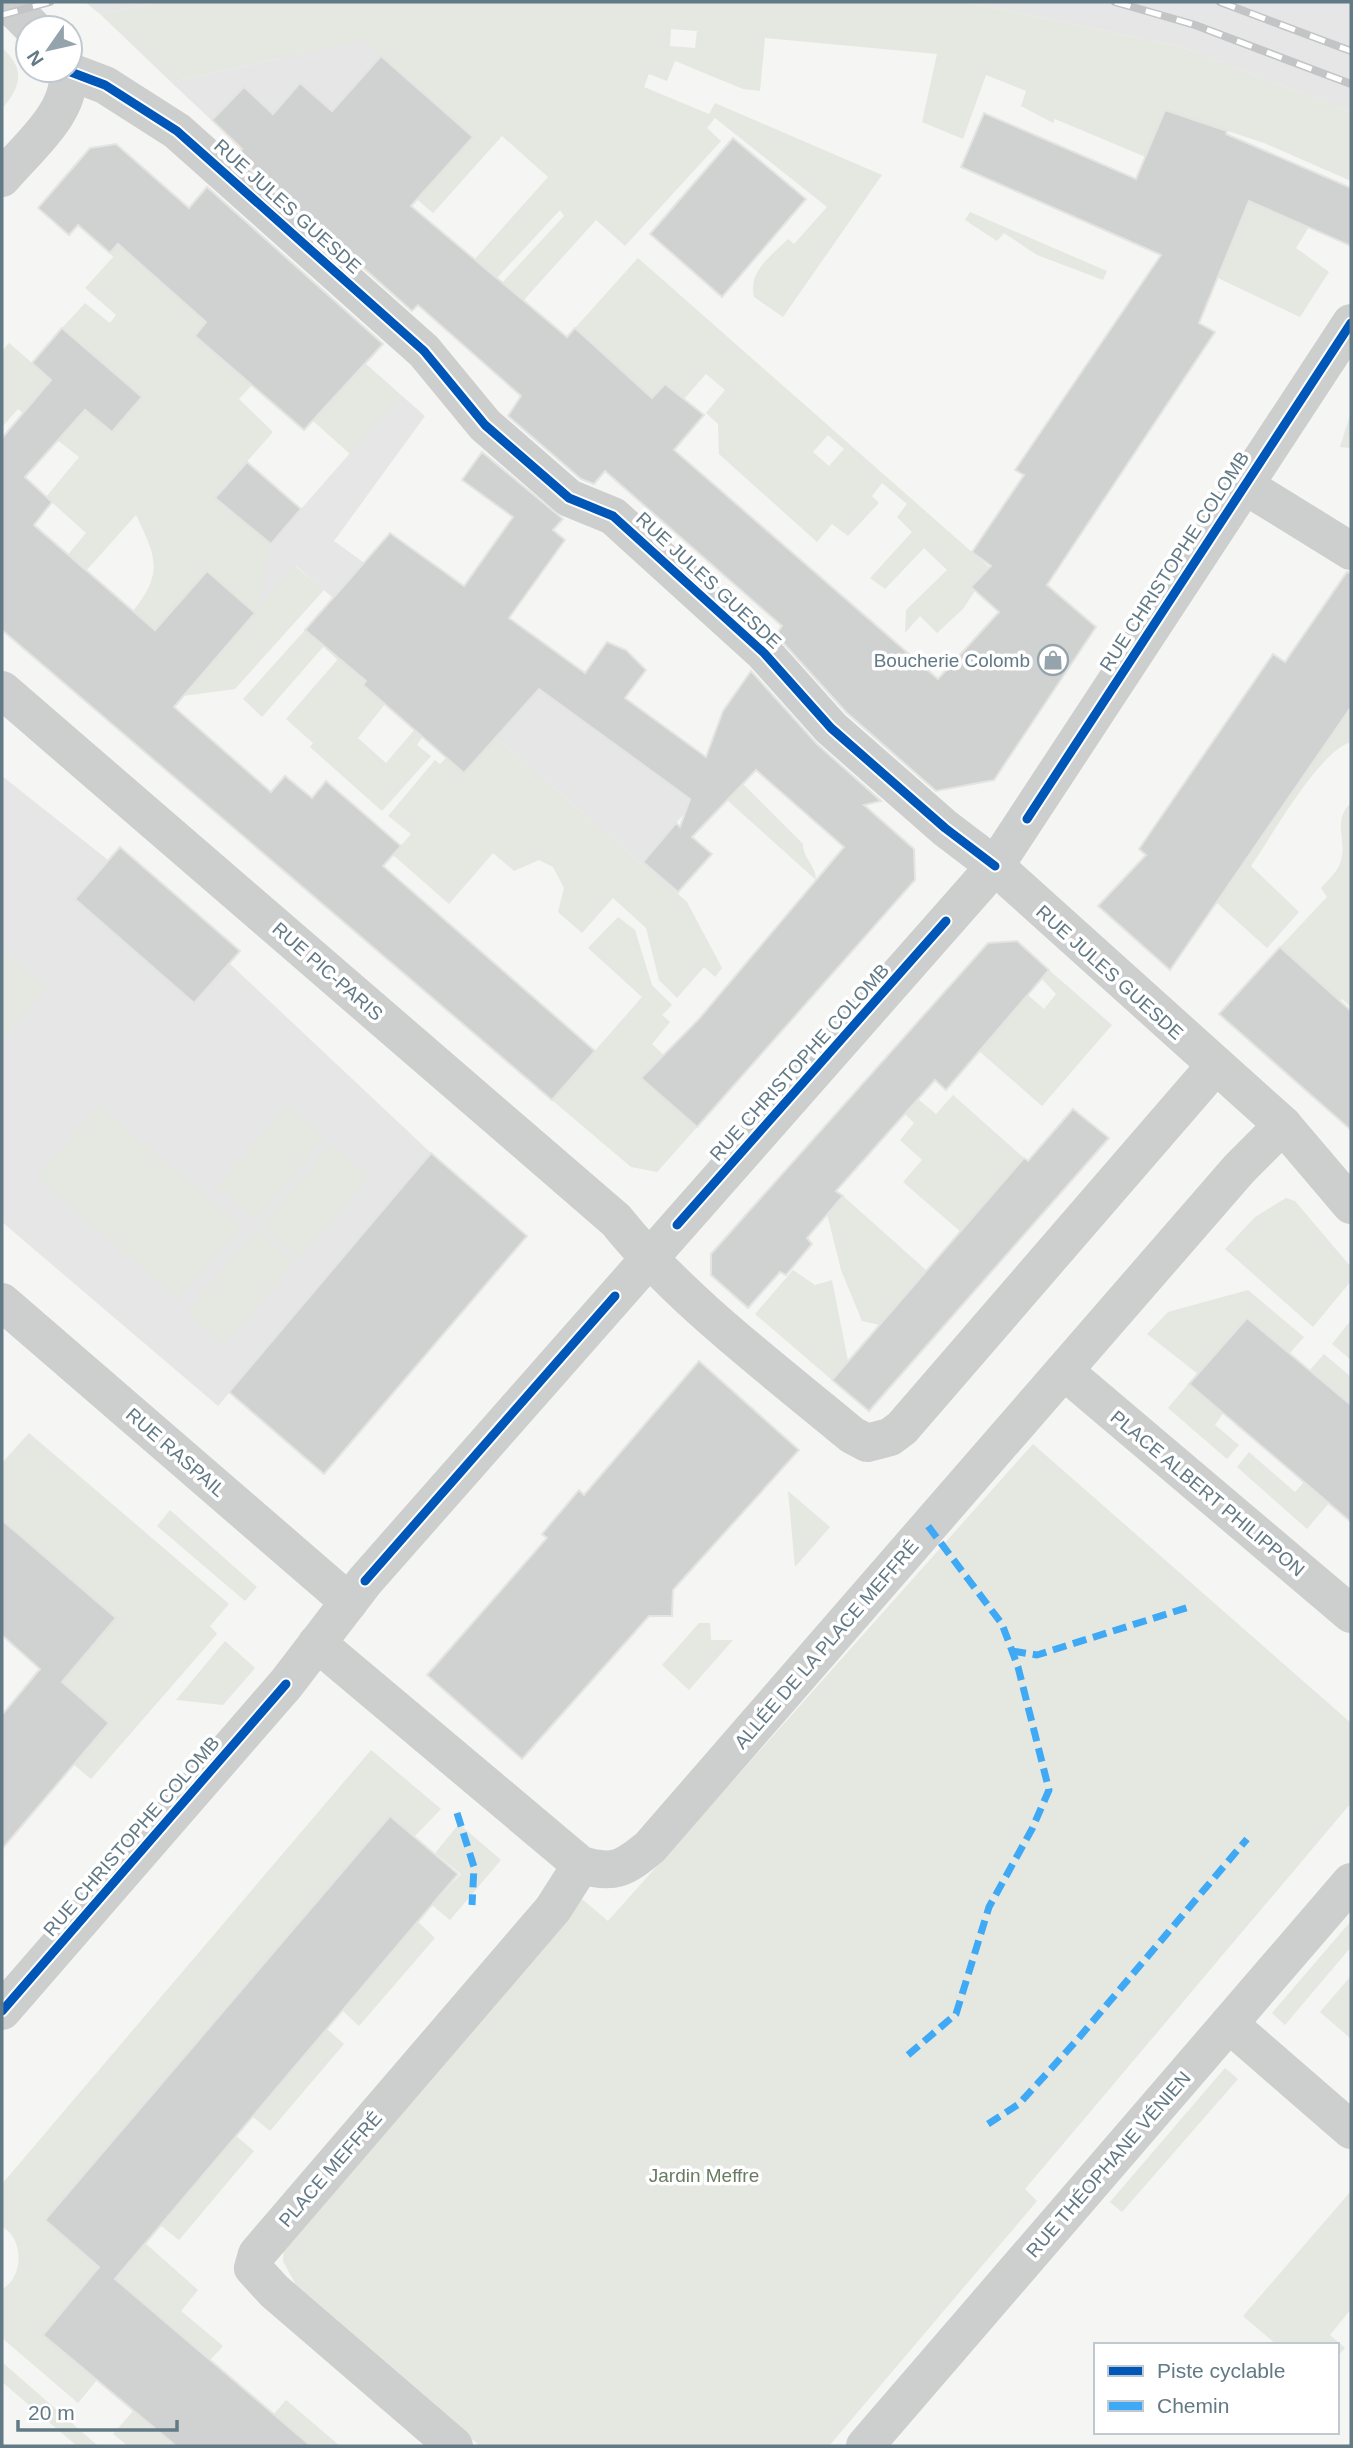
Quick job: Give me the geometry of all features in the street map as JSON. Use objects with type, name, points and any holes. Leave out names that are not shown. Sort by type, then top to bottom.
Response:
[{"type":"street","name":"RUE JULES GUESDE","points":[[84,77],[105,85],[177,131],[424,351],[485,425],[569,498],[613,516],[764,653],[831,728],[945,828],[995,866],[1283,1125],[1351,1205]]},
{"type":"street","points":[[2,178],[64,106],[70,84]]},
{"type":"street","name":"RUE CHRISTOPHE COLOMB","points":[[2,2011],[286,1684],[349,1602],[647,1259],[995,866],[1351,323]]},
{"type":"street","points":[[1244,485],[1351,551]]},
{"type":"street","name":"RUE PIC-PARIS","points":[[2,690],[616,1220],[647,1259]]},
{"type":"street","points":[[647,1259],[852,1435],[867,1443],[879,1442],[902,1428],[1215,1066]]},
{"type":"street","name":"ALLÉE DE LA PLACE MEFFRÉ","points":[[581,1865],[601,1871],[627,1867],[650,1847],[1239,1169],[1283,1125]]},
{"type":"street","name":"RUE RASPAIL","points":[[2,1302],[349,1602]]},
{"type":"street","name":"PLACE ALBERT PHILIPPON","points":[[1064,1371],[1351,1614]]},
{"type":"street","points":[[317,1643],[581,1865]]},
{"type":"street","name":"PLACE MEFFRÉ","points":[[454,2446],[274,2291],[253,2268],[257,2255],[553,1909],[581,1865]]},
{"type":"street","name":"RUE THÉOPHANE VÉNIEN","points":[[865,2446],[1351,1882]]},
{"type":"street","points":[[1228,2024],[1351,2130]]},
{"type":"shaded area","points":[[85,2],[159,2],[100,14]]},
{"type":"shaded area","points":[[966,2],[1351,2],[1351,112],[1182,47]]},
{"type":"shaded area","points":[[373,38],[502,135],[433,213],[341,133],[262,168],[171,82]]},
{"type":"shaded area","points":[[401,395],[425,416],[334,541],[695,802],[676,823],[712,854],[694,873],[641,864],[496,737],[394,711],[305,630],[333,598],[296,566],[224,648],[177,606],[215,498],[247,462],[301,509]]},
{"type":"shaded area","points":[[2,776],[108,860],[120,847],[240,950],[229,963],[431,1153],[527,1236],[324,1474],[229,1393],[218,1406],[2,1222]]},
{"type":"green space","points":[[159,2],[966,2],[1182,47],[1351,112],[1351,181],[1264,143],[1164,110],[1155,135],[1179,171],[1055,119],[1053,123],[1021,106],[1026,91],[986,75],[963,139],[922,122],[937,54],[765,38],[760,91],[743,89],[675,61],[667,81],[649,74],[644,87],[709,114],[715,103],[882,175],[783,317],[754,297],[754,279],[768,258],[788,239],[794,244],[827,207],[715,118],[707,128],[721,141],[625,246],[596,220],[523,301],[502,283],[564,216],[560,210],[496,279],[474,260],[548,177],[502,136],[433,213],[417,199],[472,137],[365,40],[171,82],[100,14]],"holes":[[[671,29],[697,31],[695,48],[670,46]]]},
{"type":"green space","points":[[2,48],[14,62],[14,84],[17,84],[2,109]]},
{"type":"green space","points":[[1249,200],[1309,227],[1296,248],[1329,272],[1300,317],[1218,278]]},
{"type":"green space","points":[[970,212],[1107,271],[1103,280],[1037,255],[1004,233],[997,241],[965,220]]},
{"type":"green space","points":[[201,219],[252,385],[239,399],[273,432],[215,498],[270,544],[256,611],[295,566],[324,590],[235,689],[183,696],[155,630],[133,611],[149,585],[154,564],[136,515],[67,592],[49,577],[86,533],[46,497],[79,457],[18,409],[2,427],[2,351],[9,343],[112,432],[142,397],[62,328],[85,303],[110,323],[116,315],[85,288],[113,257],[110,253],[128,233]],"holes":[[[206,571],[255,612],[224,648],[177,606]]]},
{"type":"green space","points":[[638,258],[990,568],[963,609],[937,633],[920,616],[905,633],[906,610],[947,570],[924,548],[885,589],[870,578],[912,532],[897,517],[907,504],[882,483],[872,496],[879,503],[848,536],[832,524],[817,542],[719,454],[718,424],[706,413],[725,390],[706,374],[684,399],[665,384],[652,398],[575,328]],"holes":[[[828,435],[844,449],[829,466],[813,452]]]},
{"type":"green space","points":[[365,363],[401,395],[350,454],[312,420]]},
{"type":"green space","points":[[1351,412],[1351,448],[1340,447]]},
{"type":"green space","points":[[305,630],[324,646],[262,717],[243,699]]},
{"type":"green space","points":[[339,658],[385,704],[358,738],[386,763],[415,729],[423,736],[417,745],[431,756],[382,811],[310,747],[313,743],[286,719]]},
{"type":"green space","points":[[1350,709],[1351,742],[1338,749],[1311,777],[1251,866],[1299,912],[1267,948],[1217,903]]},
{"type":"green space","points":[[496,737],[687,902],[722,968],[715,977],[704,967],[677,998],[659,980],[646,928],[613,898],[582,933],[558,912],[564,888],[553,867],[539,860],[514,871],[493,853],[449,904],[393,855],[411,834],[388,816],[435,760],[440,764],[447,757]]},
{"type":"green space","points":[[743,784],[803,844],[816,880],[727,800]]},
{"type":"green space","points":[[1351,803],[1351,1007],[1342,999],[1339,1001],[1280,947],[1327,897],[1321,888],[1339,866],[1343,849],[1342,818]]},
{"type":"green space","points":[[618,917],[635,930],[652,985],[672,1005],[662,1015],[670,1022],[652,1044],[672,1063],[652,1088],[697,1127],[657,1172],[631,1167],[552,1100],[642,997],[588,948]]},
{"type":"green space","points":[[2,950],[46,988],[2,1038]]},
{"type":"green space","points":[[1049,970],[1112,1025],[1042,1106],[979,1051],[1028,995],[1044,1009],[1056,994],[1042,979]]},
{"type":"green space","points":[[953,1095],[1024,1158],[994,1194],[1032,1226],[1016,1243],[980,1211],[961,1232],[903,1182],[922,1160],[900,1140],[914,1123],[905,1114],[918,1099],[936,1114]]},
{"type":"green space","points":[[99,1105],[241,1227],[178,1299],[37,1177]]},
{"type":"green space","points":[[287,1105],[325,1137],[255,1219],[217,1187]]},
{"type":"green space","points":[[332,1144],[369,1177],[298,1259],[262,1226]]},
{"type":"green space","points":[[843,1196],[927,1271],[880,1325],[862,1321],[841,1270],[827,1214]]},
{"type":"green space","points":[[1286,1198],[1295,1201],[1351,1267],[1351,1281],[1313,1327],[1225,1249],[1255,1217]]},
{"type":"green space","points":[[257,1230],[294,1263],[224,1345],[186,1313]]},
{"type":"green space","points":[[793,1270],[815,1285],[832,1280],[848,1361],[832,1380],[755,1314]]},
{"type":"green space","points":[[1248,1290],[1304,1337],[1289,1354],[1246,1318],[1198,1374],[1147,1334],[1168,1312]]},
{"type":"green space","points":[[1351,1320],[1351,1360],[1332,1344]]},
{"type":"green space","points":[[1324,1354],[1351,1377],[1351,1405],[1310,1370]]},
{"type":"green space","points":[[1189,1383],[1223,1413],[1215,1425],[1239,1445],[1227,1459],[1168,1408]]},
{"type":"green space","points":[[29,1433],[229,1604],[210,1626],[217,1634],[91,1779],[73,1764],[62,1682],[116,1618],[2,1520],[2,1463]]},
{"type":"green space","name":"Jardin Meffre","points":[[1033,1444],[1351,1723],[1351,1803],[1025,2189],[1037,2201],[829,2446],[480,2446],[297,2287],[283,2261],[284,2249],[582,1899],[608,1921]]},
{"type":"green space","points":[[1249,1452],[1295,1492],[1304,1482],[1329,1503],[1307,1529],[1237,1467]]},
{"type":"green space","points":[[788,1491],[830,1527],[795,1567]]},
{"type":"green space","points":[[170,1510],[257,1587],[245,1601],[157,1526]]},
{"type":"green space","points":[[699,1623],[710,1623],[711,1640],[733,1640],[689,1690],[662,1665]]},
{"type":"green space","points":[[225,1641],[255,1668],[223,1705],[176,1700]]},
{"type":"green space","points":[[371,1750],[441,1809],[415,1836],[390,1816],[45,2220],[99,2267],[97,2380],[78,2403],[2,2338],[2,2289],[14,2276],[18,2258],[14,2239],[2,2227],[2,2184]]},
{"type":"green space","points":[[459,1824],[501,1860],[450,1920],[432,1905],[461,1874],[435,1853]]},
{"type":"green space","points":[[1351,1921],[1351,1947],[1285,2025],[1272,2013]]},
{"type":"green space","points":[[418,1922],[435,1938],[359,2026],[343,2011]]},
{"type":"green space","points":[[1351,1976],[1351,2036],[1350,2038],[1320,2012]]},
{"type":"green space","points":[[327,2029],[344,2044],[270,2131],[253,2117]]},
{"type":"green space","points":[[1225,2068],[1238,2079],[1122,2212],[1110,2202]]},
{"type":"green space","points":[[236,2136],[254,2151],[179,2240],[160,2225]]},
{"type":"green space","points":[[1351,2191],[1351,2309],[1330,2335],[1345,2348],[1339,2355],[1339,2343],[1275,2343],[1243,2316]]},
{"type":"green space","points":[[145,2243],[198,2290],[181,2311],[223,2346],[210,2360],[115,2279]]},
{"type":"green space","points":[[2,2362],[98,2446],[77,2446],[2,2382]]},
{"type":"green space","points":[[286,2400],[340,2446],[311,2446],[274,2414]]},
{"type":"green space","points":[[134,2410],[176,2446],[128,2446],[113,2434]]},
{"type":"building","points":[[381,56],[473,137],[411,206],[567,337],[575,328],[652,398],[665,384],[704,415],[674,450],[938,679],[999,612],[971,587],[991,566],[972,552],[1024,475],[1015,470],[1161,255],[961,167],[984,113],[1136,179],[1165,110],[1227,131],[1226,134],[1351,188],[1351,246],[1249,201],[1199,323],[1215,332],[1047,585],[1096,627],[994,780],[936,791],[846,712],[776,635],[782,626],[605,471],[594,484],[581,479],[508,416],[521,396],[418,305],[412,311],[236,155],[242,149],[212,120],[244,87],[273,114],[300,83],[332,111]]},
{"type":"building","points":[[733,138],[806,199],[722,297],[650,234]]},
{"type":"building","points":[[116,144],[189,208],[207,187],[383,344],[304,430],[195,336],[206,322],[118,244],[110,253],[78,225],[69,235],[38,208],[90,148]]},
{"type":"building","points":[[62,328],[142,397],[112,432],[85,410],[25,477],[52,502],[34,525],[155,630],[207,571],[255,613],[174,707],[271,792],[285,776],[312,798],[326,781],[401,846],[383,866],[595,1051],[552,1100],[2,630],[2,438],[51,380],[32,363]]},
{"type":"building","points":[[482,452],[563,519],[553,530],[565,540],[509,618],[585,673],[607,642],[626,650],[646,670],[625,698],[706,757],[723,711],[751,671],[817,744],[881,801],[864,805],[914,849],[915,880],[697,1127],[641,1078],[699,1019],[844,847],[756,770],[692,837],[712,854],[678,892],[643,862],[676,823],[680,827],[690,799],[539,689],[464,773],[363,685],[366,681],[305,630],[390,533],[464,586],[513,517],[462,480]]},
{"type":"building","points":[[247,462],[301,509],[271,544],[215,498]]},
{"type":"building","points":[[1347,572],[1351,573],[1351,707],[1170,970],[1098,906],[1146,855],[1139,849],[1273,654],[1285,662]]},
{"type":"building","points":[[120,847],[240,951],[194,1003],[75,899]]},
{"type":"building","points":[[1017,941],[1049,970],[946,1090],[935,1080],[836,1191],[843,1196],[807,1238],[812,1244],[786,1275],[780,1272],[748,1308],[711,1275],[711,1254],[988,943]]},
{"type":"building","points":[[1280,947],[1351,1011],[1351,1130],[1219,1014]]},
{"type":"building","points":[[1073,1109],[1109,1138],[869,1411],[832,1380],[1024,1158],[1028,1161]]},
{"type":"building","points":[[431,1153],[527,1236],[324,1474],[229,1392]]},
{"type":"building","points":[[1247,1318],[1351,1405],[1351,1522],[1189,1384]]},
{"type":"building","points":[[699,1361],[799,1450],[673,1590],[672,1616],[649,1616],[522,1759],[427,1675],[547,1538],[542,1534],[579,1490],[584,1495]]},
{"type":"building","points":[[2,1520],[116,1618],[62,1682],[109,1723],[2,1849],[2,1715],[40,1669],[2,1635]]},
{"type":"building","points":[[390,1816],[458,1874],[115,2279],[311,2446],[176,2446],[43,2335],[99,2267],[45,2220]]},
{"type":"railway","points":[[2,15],[50,2]]},
{"type":"railway","points":[[1115,2],[1195,25],[1351,84]]},
{"type":"railway","points":[[1220,2],[1351,51]]},
{"type":"marked path","points":[[908,2055],[956,2014],[989,1907],[1032,1829],[1049,1790],[1018,1667],[1002,1624],[928,1526]]},
{"type":"marked path","points":[[1012,1651],[1037,1655],[1189,1607]]},
{"type":"marked path","points":[[457,1813],[474,1867],[472,1905]]},
{"type":"marked path","points":[[988,2124],[1019,2104],[1077,2040],[1247,1839]]},
{"type":"cycle path","points":[[84,77],[105,85],[177,131],[424,351],[485,425],[569,498],[613,516],[764,653],[831,728],[945,828],[995,866]]},
{"type":"cycle path","points":[[1027,819],[1351,323]]},
{"type":"cycle path","points":[[677,1225],[946,921]]},
{"type":"cycle path","points":[[365,1581],[615,1296]]},
{"type":"cycle path","points":[[2,2011],[286,1684]]},
{"type":"place","name":"Boucherie Colomb","points":[[1053,660]]}]
